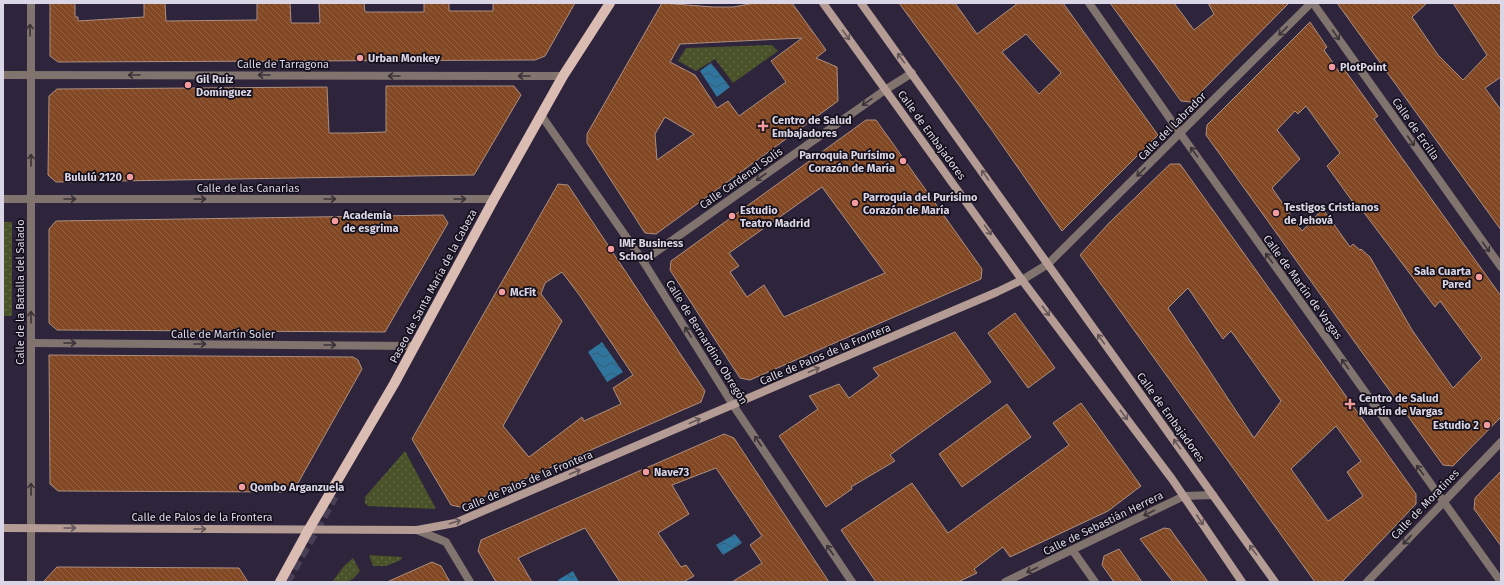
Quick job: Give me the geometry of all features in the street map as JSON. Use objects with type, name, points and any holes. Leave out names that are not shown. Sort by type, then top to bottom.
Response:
[{"type":"main road","name":"Paseo de Santa María de la Cabeza","points":[[280,582],[415,346],[562,76],[610,3]]},
{"type":"main road","name":"Calle de Embajadores","points":[[823,3],[1022,280],[1184,496],[1242,582]]},
{"type":"main road","name":"Calle de Embajadores","points":[[861,3],[1275,582]]},
{"type":"main road","name":"Calle de Palos de la Frontera","points":[[3,528],[417,530],[455,523],[1022,280]]},
{"type":"street","name":"Calle de la Batalla del Salado","points":[[31,3],[31,582]]},
{"type":"street","name":"Calle de Martín de Vargas","points":[[1089,3],[1180,133],[1501,582]]},
{"type":"street","name":"Calle del Labrador","points":[[1048,264],[1312,3]]},
{"type":"street","name":"Calle de Ercilla","points":[[1312,3],[1501,267]]},
{"type":"street","name":"Calle Cardenal Solís","points":[[643,261],[885,90],[912,73]]},
{"type":"street","name":"Calle de Tarragona","points":[[3,76],[562,76]]},
{"type":"street","name":"Calle de Bernardino Obregón","points":[[541,115],[643,261],[733,405],[852,582]]},
{"type":"street","name":"Calle de las Canarias","points":[[3,199],[494,199]]},
{"type":"street","points":[[1022,280],[1048,264]]},
{"type":"street","name":"Calle de Martín Soler","points":[[31,343],[415,346]]},
{"type":"street","name":"Calle de Moratines","points":[[1367,582],[1501,442]]},
{"type":"street","name":"Calle de Sebastián Herrera","points":[[1005,582],[1073,551],[1184,496],[1213,495]]},
{"type":"street","points":[[417,530],[446,542],[470,582]]},
{"type":"street","points":[[1073,551],[1095,582]]},
{"type":"green space","points":[[772,45],[778,51],[733,83],[715,59],[696,71],[678,61],[686,48]]},
{"type":"green space","points":[[3,222],[12,222],[12,316],[3,316]]},
{"type":"green space","points":[[405,451],[436,509],[368,506],[365,503],[365,497]]},
{"type":"green space","points":[[369,555],[402,557],[401,560],[386,566],[373,566]]},
{"type":"green space","points":[[353,558],[360,571],[357,575],[348,581],[332,582],[344,566]]},
{"type":"water","points":[[711,63],[730,87],[717,97],[700,71]]},
{"type":"water","points":[[602,342],[623,372],[607,382],[588,352]]},
{"type":"water","points":[[735,534],[742,543],[723,555],[716,545]]},
{"type":"water","points":[[573,571],[579,582],[559,582],[558,580]]},
{"type":"building","points":[[50,3],[75,3],[75,17],[78,17],[78,21],[144,17],[144,3],[165,3],[166,21],[257,20],[257,3],[290,3],[291,23],[320,23],[319,3],[364,3],[365,12],[424,12],[424,3],[449,3],[449,11],[493,11],[493,3],[575,3],[545,56],[535,60],[58,62],[50,56]]},
{"type":"building","points":[[662,3],[733,7],[755,3],[792,3],[826,50],[816,58],[837,67],[838,101],[656,234],[645,233],[587,143],[587,134]],"holes":[[[802,38],[771,61],[786,82],[739,116],[728,101],[717,108],[695,75],[670,62],[680,44]],[[665,117],[694,134],[657,160],[655,134]]]},
{"type":"building","points":[[899,3],[955,3],[977,34],[1018,3],[1063,3],[1158,135],[1062,231],[991,129]],"holes":[[[1026,34],[1061,73],[1039,94],[1002,52]]]},
{"type":"building","points":[[1110,3],[1174,3],[1194,30],[1214,14],[1208,3],[1289,3],[1191,102],[1181,101]]},
{"type":"building","points":[[1337,3],[1427,3],[1412,17],[1438,55],[1463,80],[1487,55],[1453,3],[1501,3],[1501,77],[1485,88],[1501,110],[1501,230]]},
{"type":"building","points":[[1310,22],[1327,47],[1324,50],[1340,73],[1344,69],[1378,116],[1374,119],[1501,296],[1501,417],[1453,466],[1443,465],[1206,135],[1207,125]],"holes":[[[1306,106],[1340,153],[1327,166],[1360,212],[1362,210],[1435,307],[1440,301],[1482,358],[1453,388],[1412,330],[1370,257],[1353,244],[1350,247],[1323,209],[1302,231],[1272,188],[1300,159],[1277,130],[1295,111],[1298,114]]]},
{"type":"building","points":[[386,86],[514,86],[521,95],[474,175],[56,182],[48,175],[49,96],[57,89],[327,87],[329,133],[354,133],[386,132]]},
{"type":"building","points":[[866,120],[876,120],[982,269],[981,279],[750,380],[740,378],[670,270],[671,261]],"holes":[[[822,187],[885,273],[784,317],[764,285],[747,297],[730,272],[739,266],[729,253]]]},
{"type":"building","points":[[1170,164],[1180,164],[1416,494],[1416,504],[1342,582],[1315,582],[1080,255],[1109,223]],"holes":[[[1188,288],[1223,339],[1231,331],[1281,401],[1254,438],[1168,308]],[[1336,426],[1361,461],[1347,472],[1363,496],[1328,521],[1291,469]]]},
{"type":"building","points":[[558,184],[568,185],[705,391],[701,402],[460,507],[451,505],[412,439]],"holes":[[[562,272],[633,375],[613,388],[621,404],[584,421],[582,417],[529,457],[503,426],[562,321],[541,294],[545,283]]]},
{"type":"building","points":[[443,215],[448,223],[385,332],[57,330],[49,323],[49,229],[56,221]]},
{"type":"building","points":[[1015,313],[1055,368],[1028,388],[988,333]]},
{"type":"building","points":[[955,332],[991,382],[890,455],[895,461],[851,487],[852,489],[826,507],[779,436],[818,409],[809,396],[839,384],[849,398],[879,376],[873,368]]},
{"type":"building","points":[[49,355],[353,357],[358,360],[362,369],[298,483],[292,489],[284,492],[58,491],[50,484]]},
{"type":"building","points":[[1081,403],[1141,486],[1108,511],[1010,557],[1003,547],[974,569],[977,573],[958,582],[876,582],[841,530],[912,483],[948,533],[1069,445],[1053,423]]},
{"type":"building","points":[[1007,404],[1031,437],[962,487],[939,454]]},
{"type":"building","points":[[724,434],[734,438],[829,582],[732,582],[762,563],[750,545],[762,536],[716,468],[672,485],[689,514],[658,533],[681,567],[686,565],[694,576],[683,582],[620,582],[585,528],[518,558],[532,582],[496,582],[478,551],[481,540]]},
{"type":"building","points":[[1501,471],[1501,546],[1474,509],[1475,498]]},
{"type":"building","points":[[1164,528],[1170,529],[1208,582],[1173,582],[1140,539]]},
{"type":"building","points":[[1119,549],[1142,582],[1114,582],[1102,565],[1104,556]]},
{"type":"building","points":[[432,562],[441,566],[450,582],[387,582]]},
{"type":"building","points":[[57,567],[239,568],[248,582],[43,582]]},
{"type":"tunnel","points":[[286,582],[334,496]]},
{"type":"place","name":"Urban Monkey","points":[[360,58]]},
{"type":"place","name":"PlotPoint","points":[[1332,67]]},
{"type":"place","name":"Gil Ruiz Domínguez","points":[[188,85]]},
{"type":"place","name":"Centro de Salud Embajadores","points":[[763,126]]},
{"type":"place","name":"Parroquia Purísimo Corazón de María","points":[[903,161]]},
{"type":"place","name":"Bululú 2120","points":[[130,177]]},
{"type":"place","name":"Parroquia del Purísimo Corazón de María","points":[[855,203]]},
{"type":"place","name":"Testigos Cristianos de Jehová","points":[[1276,213]]},
{"type":"place","name":"Estudio Teatro Madrid","points":[[732,216]]},
{"type":"place","name":"Academia de esgrima","points":[[335,221]]},
{"type":"place","name":"IMF Business School","points":[[611,249]]},
{"type":"place","name":"Sala Cuarta Pared","points":[[1479,277]]},
{"type":"place","name":"McFit","points":[[502,292]]},
{"type":"place","name":"Centro de Salud Martín de Vargas","points":[[1350,404]]},
{"type":"place","name":"Estudio 2","points":[[1487,425]]},
{"type":"place","name":"Nave73","points":[[646,472]]},
{"type":"place","name":"Qombo Arganzuela","points":[[242,487]]}]
